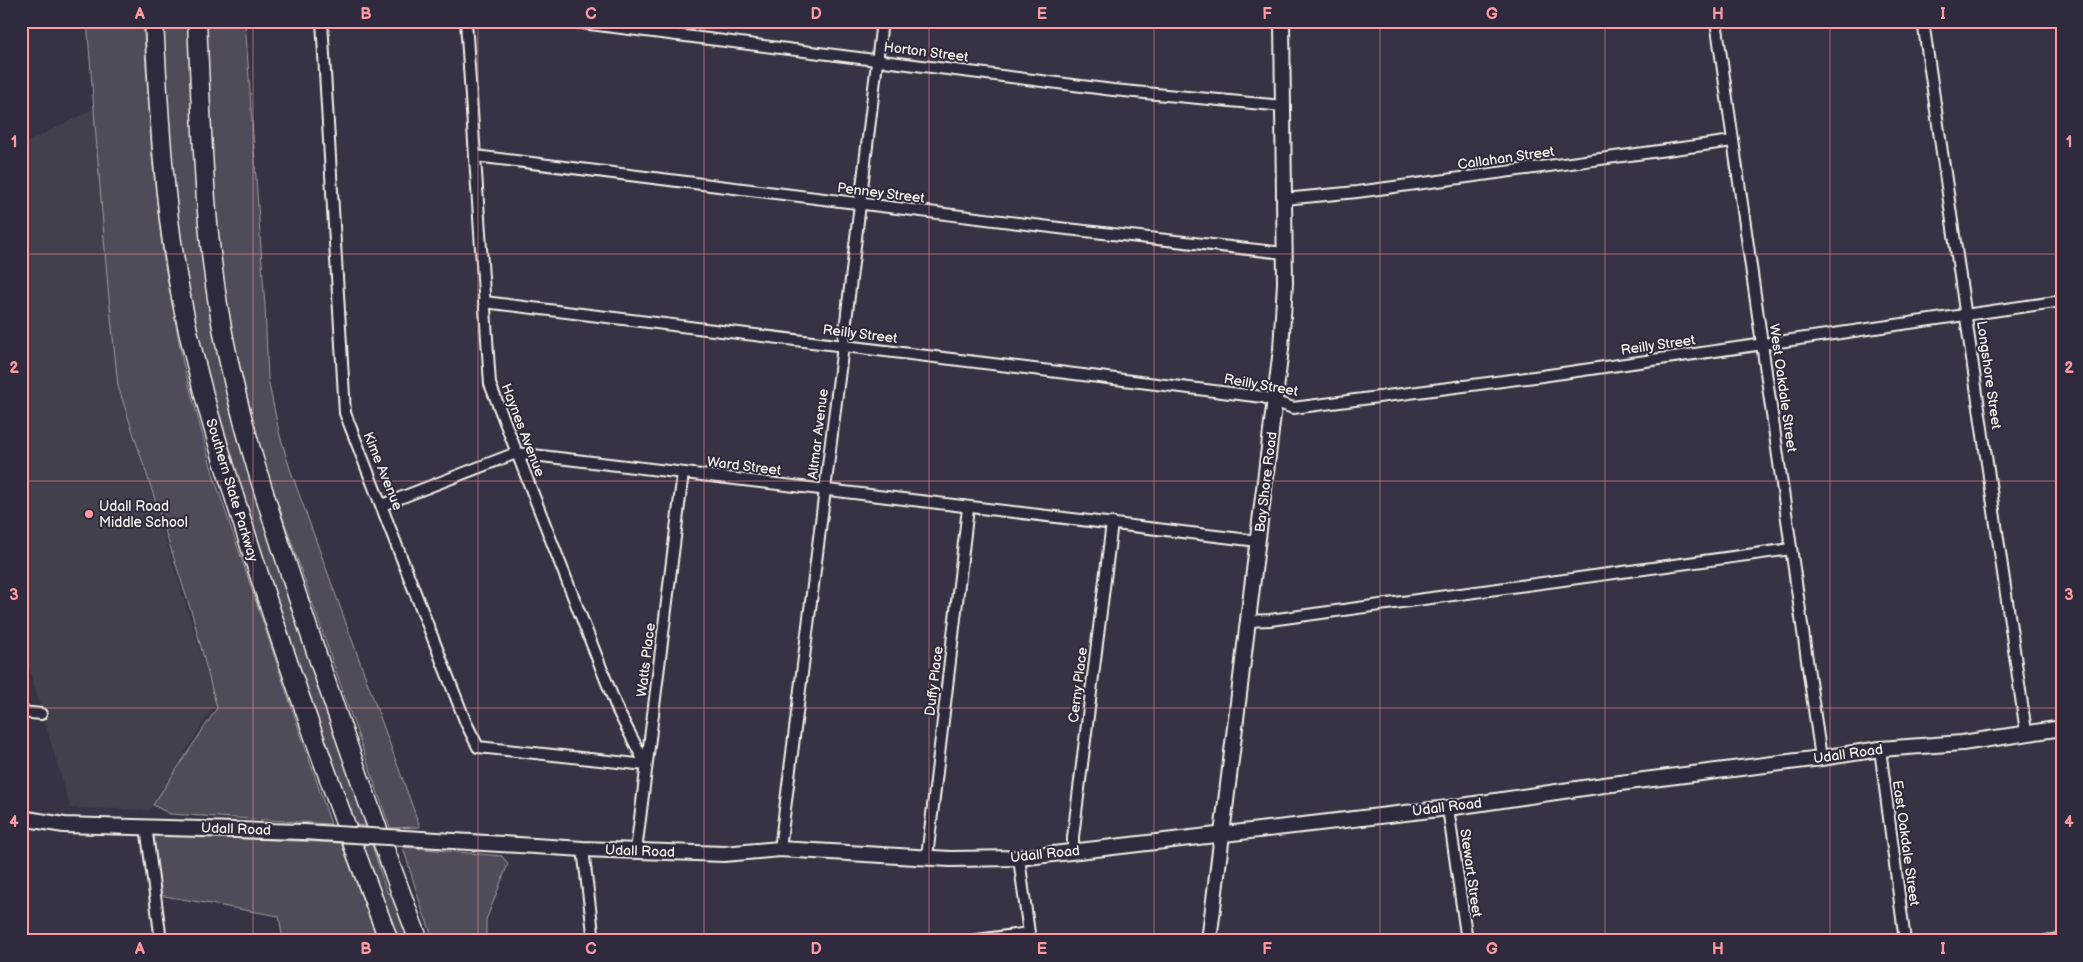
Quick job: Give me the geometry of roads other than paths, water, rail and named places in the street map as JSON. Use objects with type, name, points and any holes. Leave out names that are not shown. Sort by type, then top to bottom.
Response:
[{"type":"highway","name":"Southern State Parkway","points":[[154,21],[161,134],[169,216],[181,298],[199,379],[237,506],[286,656],[338,805],[389,941]]},
{"type":"highway","points":[[197,21],[210,245],[221,319],[236,392],[262,486],[310,636],[419,941]]},
{"type":"street","name":"Kime Avenue","points":[[322,21],[346,413],[466,723],[478,747],[646,766]]},
{"type":"street","name":"Haynes Avenue","points":[[466,21],[490,384],[618,711],[646,766]]},
{"type":"street","name":"Horton Street","points":[[566,21],[1113,90],[1283,106]]},
{"type":"street","name":"Altmar Avenue","points":[[780,849],[882,21]]},
{"type":"street","name":"Bay Shore Road","points":[[1209,941],[1276,402],[1283,316],[1282,21]]},
{"type":"street","name":"West Oakdale Street","points":[[1716,21],[1821,758]]},
{"type":"street","name":"Longshore Street","points":[[1923,21],[2026,732]]},
{"type":"street","name":"Callahan Street","points":[[1284,200],[1733,141]]},
{"type":"street","name":"Penney Street","points":[[475,156],[860,204],[1284,253]]},
{"type":"street","name":"Reilly Street","points":[[484,302],[1263,397],[1296,408],[1542,376],[2062,302]]},
{"type":"street","name":"Ward Street","points":[[382,505],[516,453],[1258,541]]},
{"type":"street","name":"Watts Place","points":[[636,851],[683,473]]},
{"type":"street","name":"Duffy Place","points":[[927,857],[968,508]]},
{"type":"street","name":"Cerny Place","points":[[1073,851],[1073,837],[1112,523]]},
{"type":"street","points":[[1248,621],[1270,620],[1791,549]]},
{"type":"street","points":[[21,712],[41,714]]},
{"type":"street","name":"Udall Road","points":[[21,818],[64,824],[303,832],[636,851],[724,854],[780,849],[927,857],[1019,858],[1448,808],[1604,785],[1880,749],[1962,742],[2062,728]]},
{"type":"street","name":"East Oakdale Street","points":[[1880,749],[1905,941]]},
{"type":"street","name":"Stewart Street","points":[[1448,808],[1467,941]]},
{"type":"street","points":[[146,826],[161,941]]},
{"type":"street","points":[[583,848],[594,941]]},
{"type":"street","points":[[970,941],[1030,937],[1019,858]]},
{"type":"street","points":[[2046,941],[2062,939]]},
{"type":"place","name":"Udall Road Middle School","points":[[89,514]]}]
